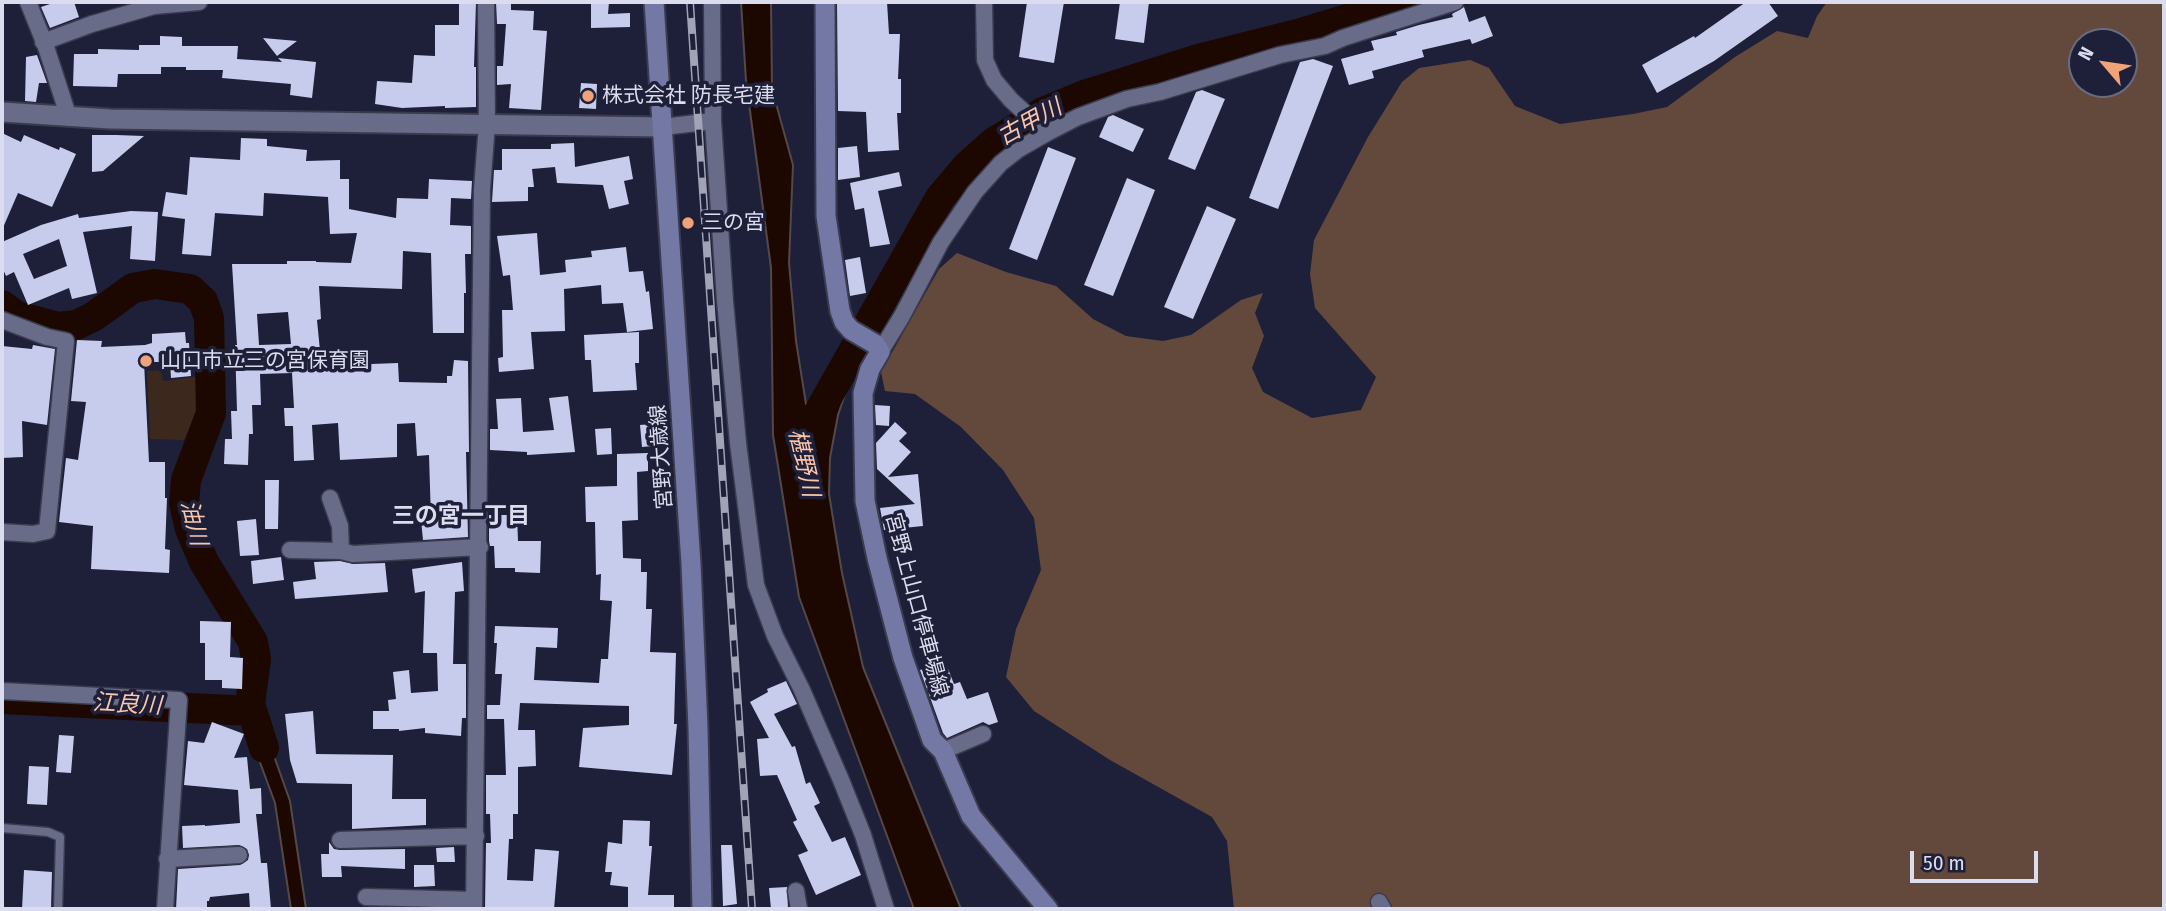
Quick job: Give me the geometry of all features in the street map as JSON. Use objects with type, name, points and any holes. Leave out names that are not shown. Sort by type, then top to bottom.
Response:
[{"type":"main road","name":"宮野大歳線","points":[[654,2],[692,578],[702,909]]},
{"type":"main road","points":[[825,2],[826,216],[840,311],[851,330],[878,348]]},
{"type":"main road","name":"宮野上山口停車場線","points":[[878,348],[863,393],[865,501],[903,658],[932,740],[943,751],[971,816],[1048,909]]},
{"type":"street","points":[[28,2],[69,118]]},
{"type":"street","points":[[43,42],[154,4],[200,2]]},
{"type":"street","points":[[366,897],[474,905],[482,189],[487,124],[486,2]]},
{"type":"street","points":[[712,2],[713,121],[736,417],[756,586],[775,636],[841,780],[863,835],[886,909]]},
{"type":"street","points":[[984,2],[985,60],[994,80],[1044,131]]},
{"type":"street","points":[[878,348],[902,316],[942,242],[975,192],[1001,163],[1044,131],[1127,99],[1280,55],[1325,46],[1455,2]]},
{"type":"street","points":[[2,113],[69,118],[663,127],[713,121]]},
{"type":"street","points":[[2,320],[47,337],[66,341],[47,531],[33,534],[2,533]]},
{"type":"street","points":[[330,498],[340,526],[341,551]]},
{"type":"street","points":[[290,550],[341,551],[353,554],[480,547]]},
{"type":"street","points":[[2,691],[178,700],[166,909]]},
{"type":"street","points":[[943,751],[983,734]]},
{"type":"street","points":[[340,839],[476,836]]},
{"type":"street","points":[[167,859],[239,855]]},
{"type":"street","points":[[796,891],[799,909]]},
{"type":"lane","points":[[2,828],[48,832],[60,837],[58,909]]},
{"type":"shaded area","points":[[1827,2],[2164,2],[2164,909],[1234,909],[1227,841],[1212,817],[1110,760],[1034,711],[1006,677],[1016,629],[1041,570],[1034,518],[1003,470],[961,427],[915,394],[885,391],[881,372],[939,269],[957,253],[1006,272],[1056,286],[1093,319],[1126,336],[1163,341],[1191,335],[1241,300],[1263,293],[1255,313],[1264,336],[1252,368],[1263,392],[1312,418],[1361,410],[1376,377],[1315,308],[1310,274],[1314,240],[1368,137],[1402,82],[1419,68],[1470,60],[1489,68],[1515,106],[1560,124],[1667,107],[1735,57],[1777,31],[1808,38],[1817,16]]},
{"type":"shaded area","points":[[161,370],[163,381],[202,376],[200,407],[184,440],[150,439],[147,371]]},
{"type":"water","name":"椹野川","points":[[741,2],[771,2],[772,89],[793,165],[789,263],[796,341],[806,404],[820,404],[836,377],[854,368],[838,415],[830,458],[829,494],[842,573],[863,667],[961,909],[914,909],[799,597],[773,435],[771,268],[746,81]]},
{"type":"water","points":[[252,711],[263,725],[290,801],[306,909],[291,909],[275,803],[248,730]]},
{"type":"building","points":[[56,2],[74,2],[79,17],[50,28],[41,7]]},
{"type":"building","points":[[459,2],[476,2],[476,107],[402,108],[375,104],[377,81],[412,83],[414,55],[435,56],[435,25],[459,25]]},
{"type":"building","points":[[496,2],[511,2],[511,10],[534,11],[533,30],[547,31],[541,110],[509,108],[511,84],[497,85],[497,66],[503,66],[506,24],[497,24]]},
{"type":"building","points":[[591,2],[609,2],[608,14],[630,13],[630,27],[591,28]]},
{"type":"building","points":[[837,2],[887,2],[889,34],[900,34],[898,79],[901,79],[901,113],[897,113],[899,150],[868,152],[866,112],[838,111]]},
{"type":"building","points":[[1027,2],[1064,2],[1054,63],[1019,57]]},
{"type":"building","points":[[1120,2],[1149,2],[1144,43],[1115,39]]},
{"type":"building","points":[[1746,2],[1768,2],[1778,16],[1714,61],[1657,93],[1642,65],[1694,36],[1695,38]]},
{"type":"building","points":[[1464,7],[1469,22],[1485,16],[1493,36],[1472,44],[1470,39],[1422,50],[1424,57],[1372,71],[1374,78],[1349,85],[1341,59],[1374,50],[1371,41],[1453,17],[1452,14]]},
{"type":"building","points":[[160,36],[182,37],[182,46],[238,46],[237,59],[282,62],[278,58],[316,62],[312,98],[290,95],[291,84],[222,78],[223,70],[186,70],[186,67],[161,67],[161,74],[118,74],[117,87],[73,86],[74,54],[98,54],[98,49],[139,50],[139,45],[160,45]]},
{"type":"building","points":[[263,38],[297,41],[277,56]]},
{"type":"building","points":[[37,55],[47,83],[39,83],[36,102],[25,101],[26,57]]},
{"type":"building","points":[[1313,59],[1333,66],[1278,209],[1249,198],[1300,62]]},
{"type":"building","name":"株式会社 防長宅建","points":[[581,83],[597,84],[596,109],[579,108]]},
{"type":"building","points":[[1202,90],[1225,99],[1195,170],[1168,159],[1196,92]]},
{"type":"building","points":[[1113,115],[1144,129],[1133,152],[1099,137],[1108,117]]},
{"type":"building","points":[[2,133],[21,142],[24,135],[76,154],[52,207],[18,193],[2,230]]},
{"type":"building","points":[[92,135],[144,136],[103,171],[92,172]]},
{"type":"building","points":[[241,138],[267,139],[267,146],[307,150],[306,161],[340,160],[340,179],[349,179],[349,209],[396,218],[397,198],[428,199],[429,179],[472,181],[471,199],[451,198],[450,225],[471,226],[471,254],[465,254],[464,333],[433,333],[431,253],[403,251],[402,289],[319,286],[321,319],[317,320],[322,371],[398,363],[399,382],[447,383],[447,376],[452,376],[454,360],[468,361],[468,537],[423,540],[421,520],[431,520],[429,455],[417,456],[415,423],[397,424],[397,457],[340,460],[338,423],[312,425],[314,460],[294,461],[293,426],[285,426],[284,408],[294,408],[292,373],[260,374],[261,405],[252,405],[253,434],[249,434],[248,465],[224,464],[225,439],[232,439],[231,411],[237,411],[237,345],[232,264],[287,264],[287,261],[351,263],[357,233],[330,234],[328,197],[264,193],[263,216],[215,213],[211,256],[182,254],[185,219],[162,216],[166,192],[187,195],[190,157],[240,160]],"holes":[[[288,312],[291,344],[259,345],[257,314]]]},
{"type":"building","points":[[574,143],[575,167],[629,156],[633,179],[624,181],[629,204],[609,209],[603,185],[557,183],[555,167],[532,169],[534,187],[528,187],[528,201],[492,202],[494,170],[502,170],[502,149],[551,149],[551,144]]},
{"type":"building","points":[[857,146],[860,177],[838,180],[838,148]]},
{"type":"building","points":[[1048,147],[1076,158],[1037,260],[1009,249]]},
{"type":"building","points":[[899,172],[902,186],[878,191],[890,244],[870,247],[864,208],[855,210],[850,183]]},
{"type":"building","points":[[1127,178],[1155,190],[1113,296],[1084,285]]},
{"type":"building","points":[[1207,206],[1236,219],[1193,319],[1164,307]]},
{"type":"building","points":[[131,211],[158,212],[155,261],[130,259],[132,226],[83,232],[97,293],[72,299],[69,288],[28,305],[14,272],[6,276],[2,267],[2,242],[41,225],[78,214],[79,218]],"holes":[[[59,239],[67,266],[34,279],[23,254]]]},
{"type":"building","points":[[537,233],[540,275],[566,272],[565,260],[592,257],[591,251],[626,247],[629,272],[643,271],[646,292],[649,291],[653,329],[627,332],[623,303],[602,304],[601,285],[564,289],[565,331],[531,332],[534,369],[499,372],[498,358],[503,357],[502,310],[513,310],[510,275],[503,276],[497,236]]},
{"type":"building","points":[[860,257],[866,293],[850,296],[845,260]]},
{"type":"building","points":[[185,332],[186,343],[189,343],[191,376],[171,378],[170,362],[144,362],[149,462],[165,462],[165,549],[170,550],[169,573],[91,569],[93,526],[59,522],[66,458],[78,460],[86,402],[71,401],[77,340],[102,341],[101,347],[145,345],[152,343],[152,334]]},
{"type":"building","points":[[639,332],[639,363],[635,363],[637,390],[593,392],[591,360],[585,360],[584,335]]},
{"type":"building","points":[[33,345],[55,349],[47,425],[22,421],[23,457],[2,458],[2,346],[32,349]]},
{"type":"building","points":[[568,396],[575,452],[527,455],[527,452],[490,450],[490,429],[498,429],[496,399],[521,398],[523,432],[554,430],[549,398]]},
{"type":"building","points":[[875,405],[890,406],[889,426],[876,425]]},
{"type":"building","points":[[895,422],[907,433],[899,441],[911,452],[888,477],[918,474],[923,526],[884,530],[880,508],[915,504],[877,469],[876,443]]},
{"type":"building","points":[[661,423],[663,445],[642,447],[640,425]]},
{"type":"building","points":[[611,428],[612,454],[597,455],[595,429]]},
{"type":"building","points":[[648,453],[648,471],[637,472],[638,520],[622,521],[623,558],[641,559],[641,572],[647,572],[646,609],[652,609],[650,652],[676,653],[674,724],[677,724],[672,775],[579,767],[583,728],[629,725],[629,706],[520,703],[518,730],[535,730],[536,766],[518,767],[518,814],[513,814],[513,839],[509,839],[507,880],[533,881],[535,849],[559,851],[554,909],[485,908],[486,843],[491,843],[490,814],[486,814],[486,775],[506,775],[504,719],[487,719],[487,705],[500,705],[502,674],[495,674],[495,626],[558,628],[557,648],[536,647],[534,680],[599,683],[601,659],[608,659],[612,601],[600,600],[601,574],[596,575],[595,522],[586,522],[585,487],[617,486],[617,454]]},
{"type":"building","points":[[265,480],[279,480],[278,529],[265,529]]},
{"type":"building","points":[[489,515],[517,515],[518,541],[541,541],[540,573],[515,572],[515,568],[495,568],[494,546],[490,546],[489,541]]},
{"type":"building","points":[[256,519],[259,555],[240,556],[237,521]]},
{"type":"building","points":[[281,557],[284,580],[253,584],[251,561]]},
{"type":"building","points":[[340,561],[353,564],[385,563],[388,592],[295,599],[293,582],[316,579],[314,562]]},
{"type":"building","points":[[462,562],[464,591],[455,592],[453,664],[466,664],[466,718],[462,718],[461,736],[425,733],[425,728],[399,731],[373,729],[373,711],[389,711],[388,700],[396,699],[393,672],[409,670],[411,693],[438,691],[437,653],[423,653],[425,591],[415,593],[412,569]]},
{"type":"building","points":[[200,621],[231,622],[230,657],[243,658],[242,689],[222,688],[222,680],[205,680],[205,643],[200,643]]},
{"type":"building","points":[[945,661],[954,684],[960,682],[967,699],[988,692],[998,722],[989,725],[983,722],[947,738],[920,670]]},
{"type":"building","points":[[786,681],[797,704],[774,714],[792,747],[795,746],[806,784],[810,782],[820,803],[814,806],[832,842],[845,837],[861,875],[816,895],[798,855],[808,851],[793,822],[797,820],[777,775],[760,776],[757,739],[769,738],[750,702],[768,692],[767,689]]},
{"type":"building","points":[[313,711],[316,754],[393,755],[392,799],[426,799],[426,825],[352,829],[352,784],[297,783],[290,760],[285,714]]},
{"type":"building","points":[[212,722],[244,734],[234,758],[247,757],[250,789],[261,788],[262,814],[256,814],[261,863],[267,863],[271,909],[250,909],[249,893],[210,897],[207,909],[176,909],[178,869],[240,865],[248,860],[249,855],[247,849],[239,845],[183,848],[182,826],[240,823],[238,790],[184,785],[188,741],[204,743]]},
{"type":"building","points":[[59,735],[74,736],[71,773],[56,772]]},
{"type":"building","points":[[29,766],[49,767],[47,805],[27,804]]},
{"type":"building","points":[[623,820],[650,821],[649,846],[652,846],[648,895],[674,895],[674,909],[628,909],[628,887],[610,885],[612,872],[605,872],[608,842],[622,844]]},
{"type":"building","points":[[329,842],[334,849],[340,850],[405,849],[405,869],[341,866],[342,877],[322,877],[321,854],[329,854]]},
{"type":"building","points":[[721,845],[732,845],[737,904],[723,906]]},
{"type":"building","points":[[454,847],[455,862],[437,862],[436,848]]},
{"type":"building","points":[[414,865],[434,865],[435,886],[414,887]]},
{"type":"building","points":[[24,870],[52,872],[51,909],[22,909]]},
{"type":"building","points":[[787,887],[788,909],[771,909],[769,888]]},
{"type":"waterway","name":"古甲川","points":[[820,410],[940,198],[967,166],[994,142],[1043,112],[1084,95],[1198,59],[1297,34],[1404,2]]},
{"type":"waterway","name":"油川","points":[[2,305],[17,316],[58,327],[76,325],[93,317],[133,288],[155,284],[190,289],[203,301],[209,318],[211,413],[186,480],[184,503],[190,529],[204,562],[253,642],[256,659],[250,704],[264,748]]},
{"type":"waterway","name":"江良川","points":[[2,699],[252,711]]},
{"type":"railway","points":[[690,2],[752,909]]},
{"type":"place","name":"株式会社 防長宅建","points":[[588,96]]},
{"type":"place","name":"三の宮","points":[[688,223]]},
{"type":"place","name":"山口市立三の宮保育園","points":[[146,361]]},
{"type":"district","name":"三の宮一丁目","points":[[461,517]]}]
